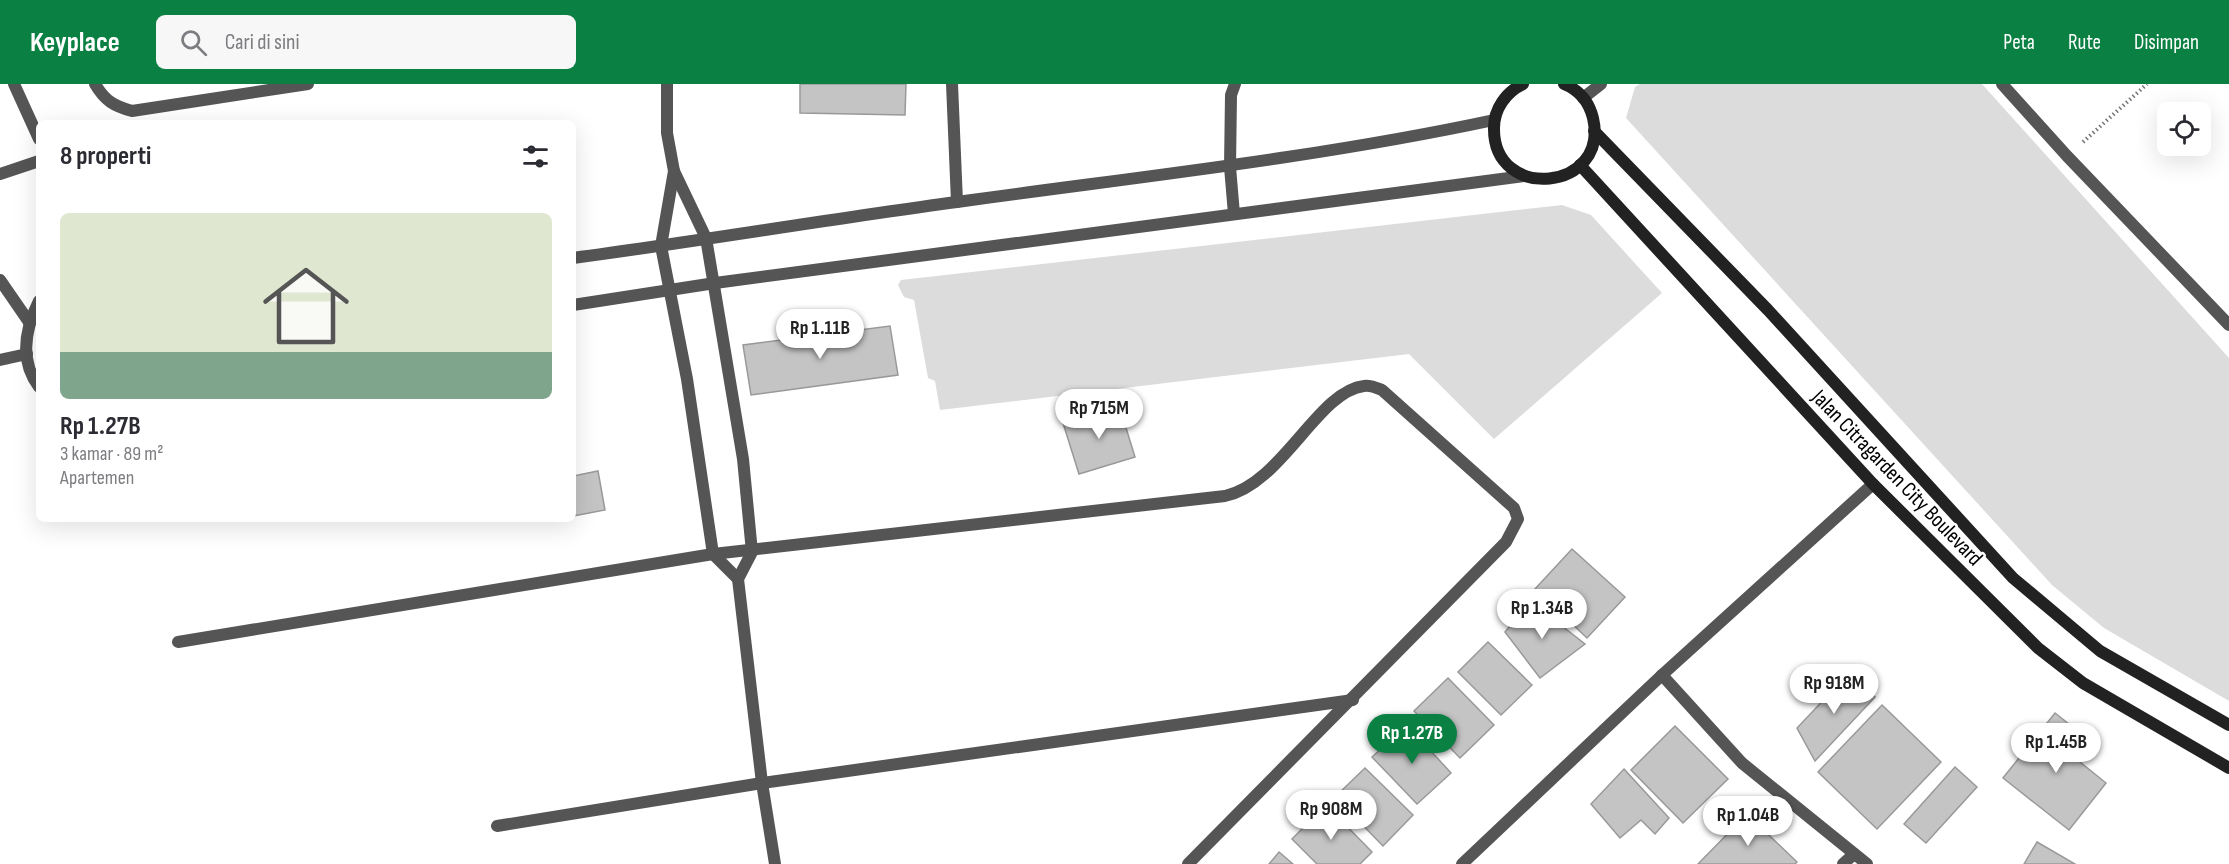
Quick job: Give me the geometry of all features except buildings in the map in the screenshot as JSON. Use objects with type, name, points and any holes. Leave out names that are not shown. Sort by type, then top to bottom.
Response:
[{"type":"main road","points":[[1523,84],[1509,93],[1502,101],[1494,120],[1494,138],[1500,154],[1510,167],[1524,176],[1540,180],[1557,178],[1580,165],[1588,155],[1594,131]]},
{"type":"main road","points":[[1564,84],[1583,98]]},
{"type":"main road","name":"Jalan Citragarden City Boulevard","points":[[1583,98],[1589,108],[1594,131],[1768,310],[2013,578],[2100,651],[2229,725]]},
{"type":"main road","name":"Jalan Citragarden City Boulevard","points":[[1580,165],[1873,484],[2038,648],[2083,683],[2229,768]]},
{"type":"street","points":[[14,84],[36,132]]},
{"type":"street","points":[[95,84],[102,95],[114,106],[132,111],[308,84]]},
{"type":"street","points":[[667,84],[667,133],[674,171],[706,238],[743,459],[752,552],[738,579],[762,783],[775,864]]},
{"type":"street","points":[[952,84],[957,202]]},
{"type":"street","points":[[1234,214],[1230,167],[1231,95],[1235,84]]},
{"type":"street","points":[[1583,98],[1601,84]]},
{"type":"street","points":[[2002,84],[2067,156],[2229,325]]},
{"type":"street","points":[[576,258],[957,202],[1230,167],[1411,138],[1494,120]]},
{"type":"street","points":[[0,174],[36,162]]},
{"type":"street","points":[[674,171],[661,246],[687,379],[713,554],[738,579]]},
{"type":"street","points":[[576,305],[715,283],[1524,176]]},
{"type":"street","points":[[0,280],[29,322]]},
{"type":"street","points":[[36,307],[29,322],[25,341],[36,379]]},
{"type":"street","points":[[0,360],[27,354]]},
{"type":"street","points":[[178,642],[713,554],[752,552],[1239,493],[1268,472],[1336,398],[1352,389],[1366,385],[1382,390],[1514,508],[1518,519],[1506,542],[1353,700],[1188,864]]},
{"type":"street","points":[[1462,864],[1662,675],[1873,484]]},
{"type":"street","points":[[1662,675],[1742,763],[1867,864]]},
{"type":"street","points":[[497,826],[762,783],[1353,700]]},
{"type":"street","points":[[1843,864],[1854,854]]},
{"type":"path","points":[[2067,156],[2147,84]]},
{"type":"shaded area","points":[[1640,84],[1982,84],[2229,358],[2229,701],[2104,628],[2052,585],[1626,118],[1635,87]]},
{"type":"shaded area","points":[[1562,205],[1591,215],[1662,293],[1494,439],[1409,354],[940,410],[935,381],[928,378],[914,300],[904,297],[898,285],[901,280]]}]
